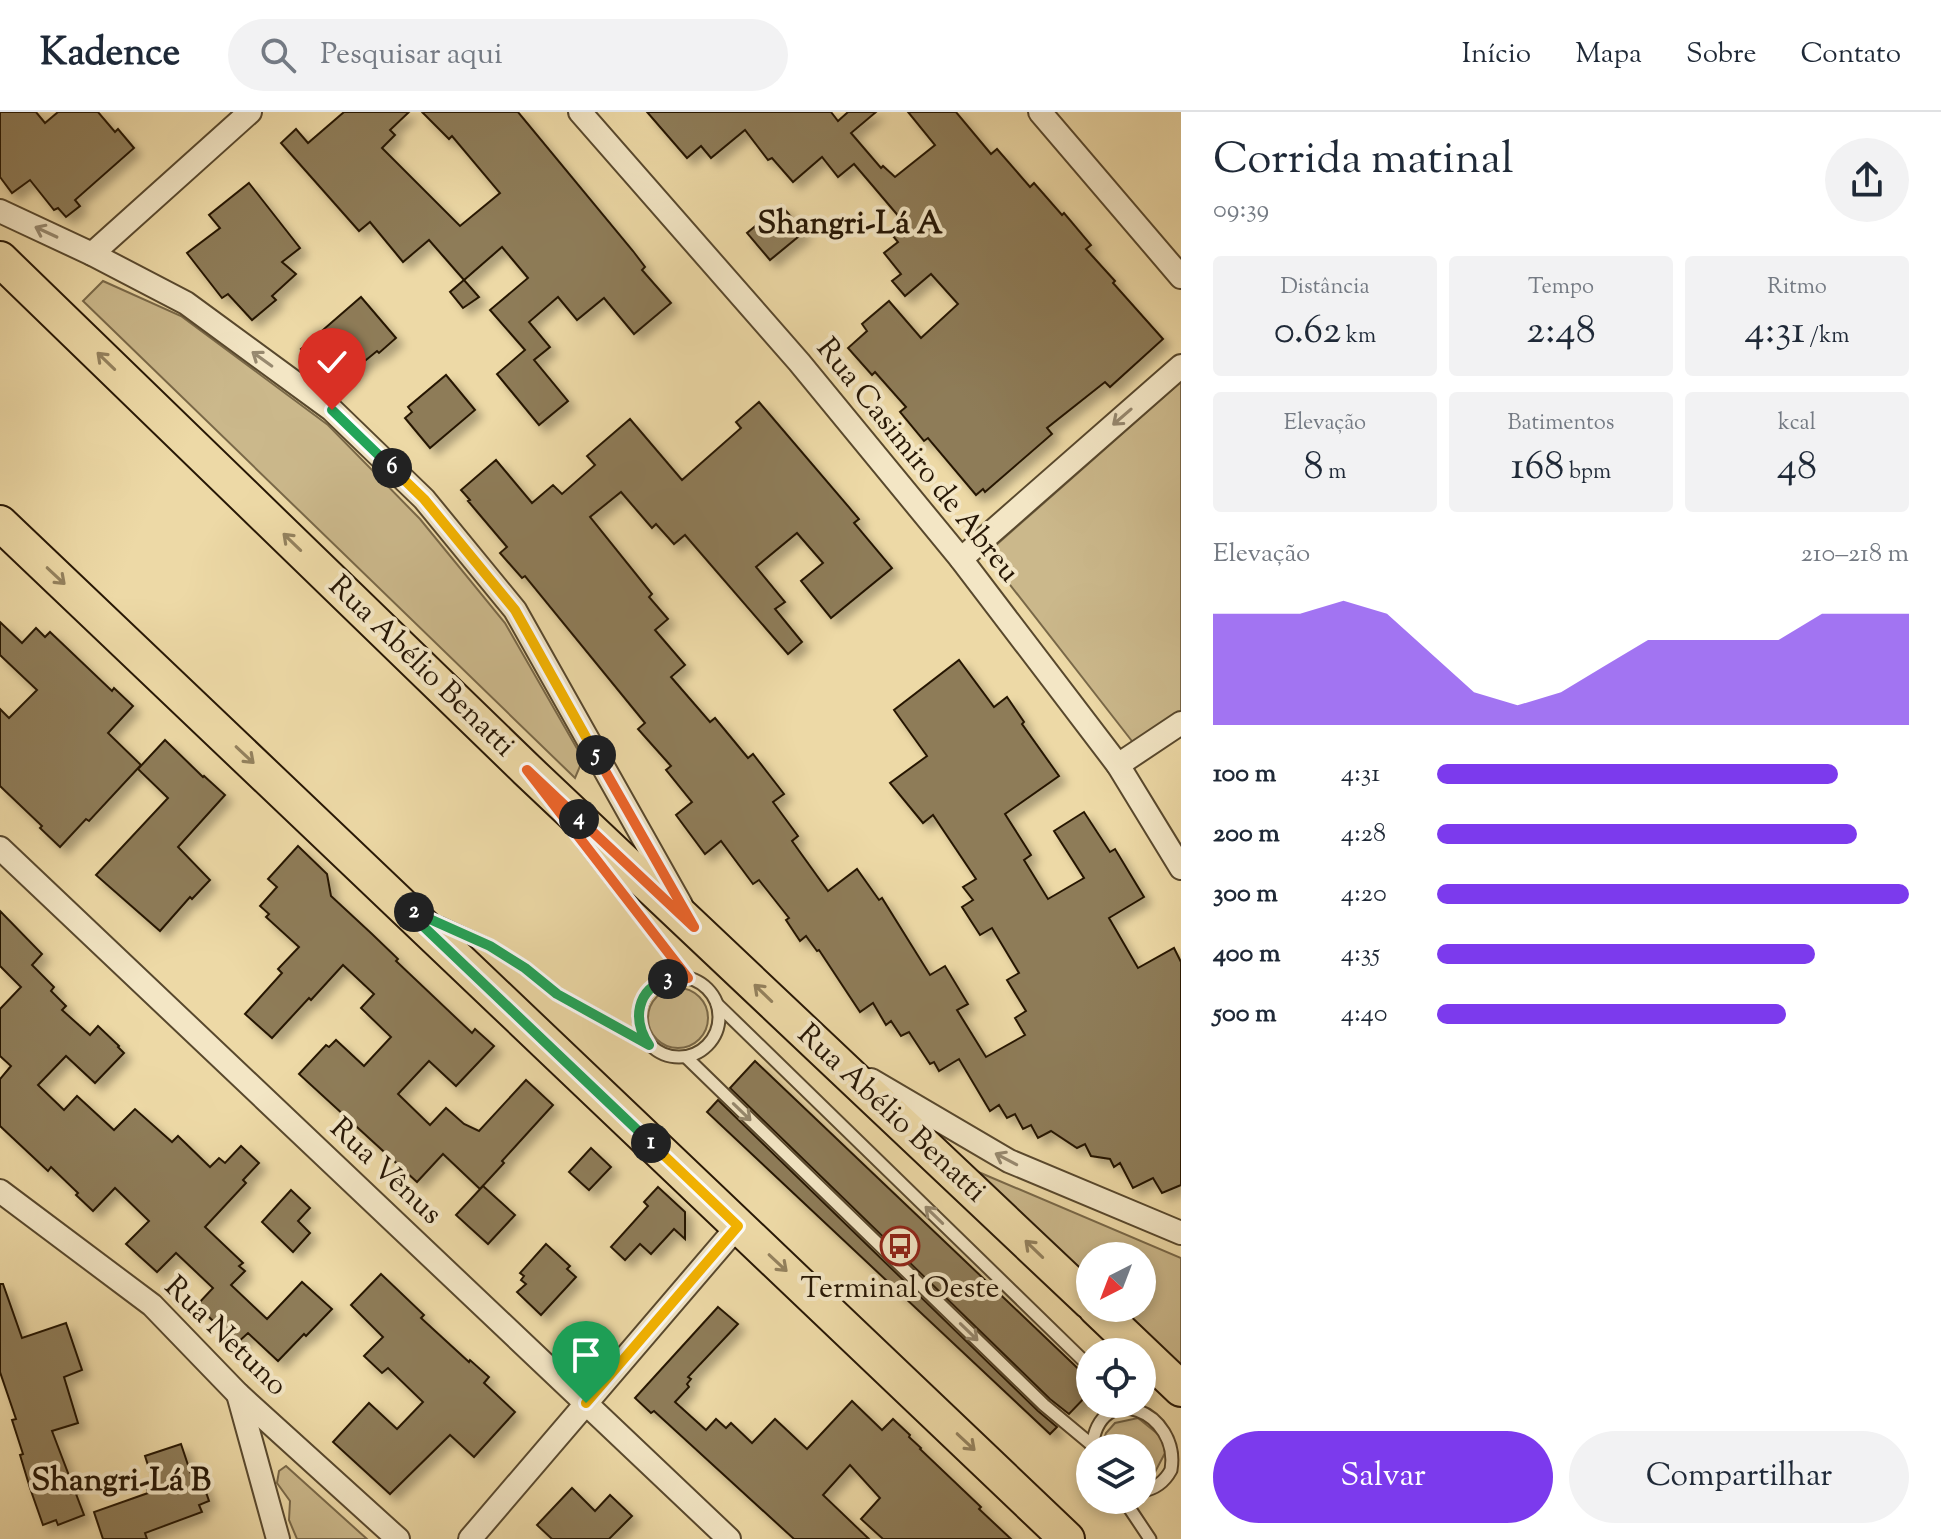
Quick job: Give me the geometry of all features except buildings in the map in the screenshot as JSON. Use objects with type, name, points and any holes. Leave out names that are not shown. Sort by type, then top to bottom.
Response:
[{"type":"main road","name":"Rua Abélio Benatti","points":[[0,259],[527,770],[1076,1289]]},
{"type":"main road","points":[[5,539],[362,866],[1067,1539]]},
{"type":"main road","points":[[1111,1322],[1181,1389]]},
{"type":"street","points":[[92,254],[250,112]]},
{"type":"street","name":"Rua Casimiro de Abreu","points":[[580,112],[799,362],[961,559],[1118,765],[1181,868]]},
{"type":"street","points":[[1040,112],[1181,277]]},
{"type":"street","points":[[0,211],[186,303],[332,410],[424,499],[515,610],[694,927]]},
{"type":"street","points":[[961,559],[1181,366]]},
{"type":"street","points":[[1118,765],[1181,723]]},
{"type":"street","name":"Rua Vênus","points":[[0,848],[729,1539]]},
{"type":"street","points":[[833,1058],[1009,1161],[1181,1233]]},
{"type":"street","name":"Rua Netuno","points":[[0,1191],[152,1305],[238,1394],[398,1539]]},
{"type":"street","points":[[470,1539],[738,1226]]},
{"type":"street","points":[[238,1394],[278,1539]]},
{"type":"lane","points":[[527,770],[688,978]]},
{"type":"lane","points":[[403,907],[490,946],[525,968],[557,994],[672,1057],[686,1057],[710,1044],[717,1031],[717,1004]]},
{"type":"lane","points":[[649,1045],[642,1034],[639,1009],[652,987],[676,977],[701,983],[717,1004],[1076,1353]]},
{"type":"lane","points":[[686,1057],[1044,1405],[1078,1434]]},
{"type":"lane","points":[[1156,1414],[1170,1426],[1176,1449],[1175,1462],[1169,1475],[1156,1485]]},
{"type":"lane","points":[[1133,1514],[1150,1539]]},
{"type":"shaded area","points":[[103,281],[181,316],[328,425],[420,519],[505,623],[583,759],[575,778],[83,301]]},
{"type":"shaded area","points":[[1181,382],[1181,714],[1135,745],[986,554]]},
{"type":"shaded area","points":[[678,988],[700,996],[708,1018],[700,1040],[678,1048],[656,1040],[648,1018],[656,996]]},
{"type":"shaded area","points":[[969,1168],[1143,1242],[1076,1242],[1076,1269]]},
{"type":"shaded area","points":[[1156,1247],[1181,1258],[1181,1367],[1156,1344],[1156,1338],[1150,1338],[1133,1322],[1156,1322]]},
{"type":"shaded area","points":[[1138,1418],[1164,1439],[1165,1453],[1156,1470],[1156,1434],[1106,1434],[1115,1423]]},
{"type":"shaded area","points":[[286,1466],[367,1539],[297,1539],[289,1520],[290,1501],[277,1483],[279,1471]]},
{"type":"place","name":"Terminal Oeste","points":[[900,1246]]},
{"type":"district","name":"Shangri-Lá A","points":[[850,225]]},
{"type":"district","name":"Shangri-Lá B","points":[[121,1482]]},
{"type":"route","points":[[332,410],[424,499],[515,610],[694,927],[527,770],[688,978],[663,980],[644,997],[639,1009],[639,1022],[649,1045],[557,994],[525,968],[490,946],[403,907],[738,1226],[586,1403]]}]
